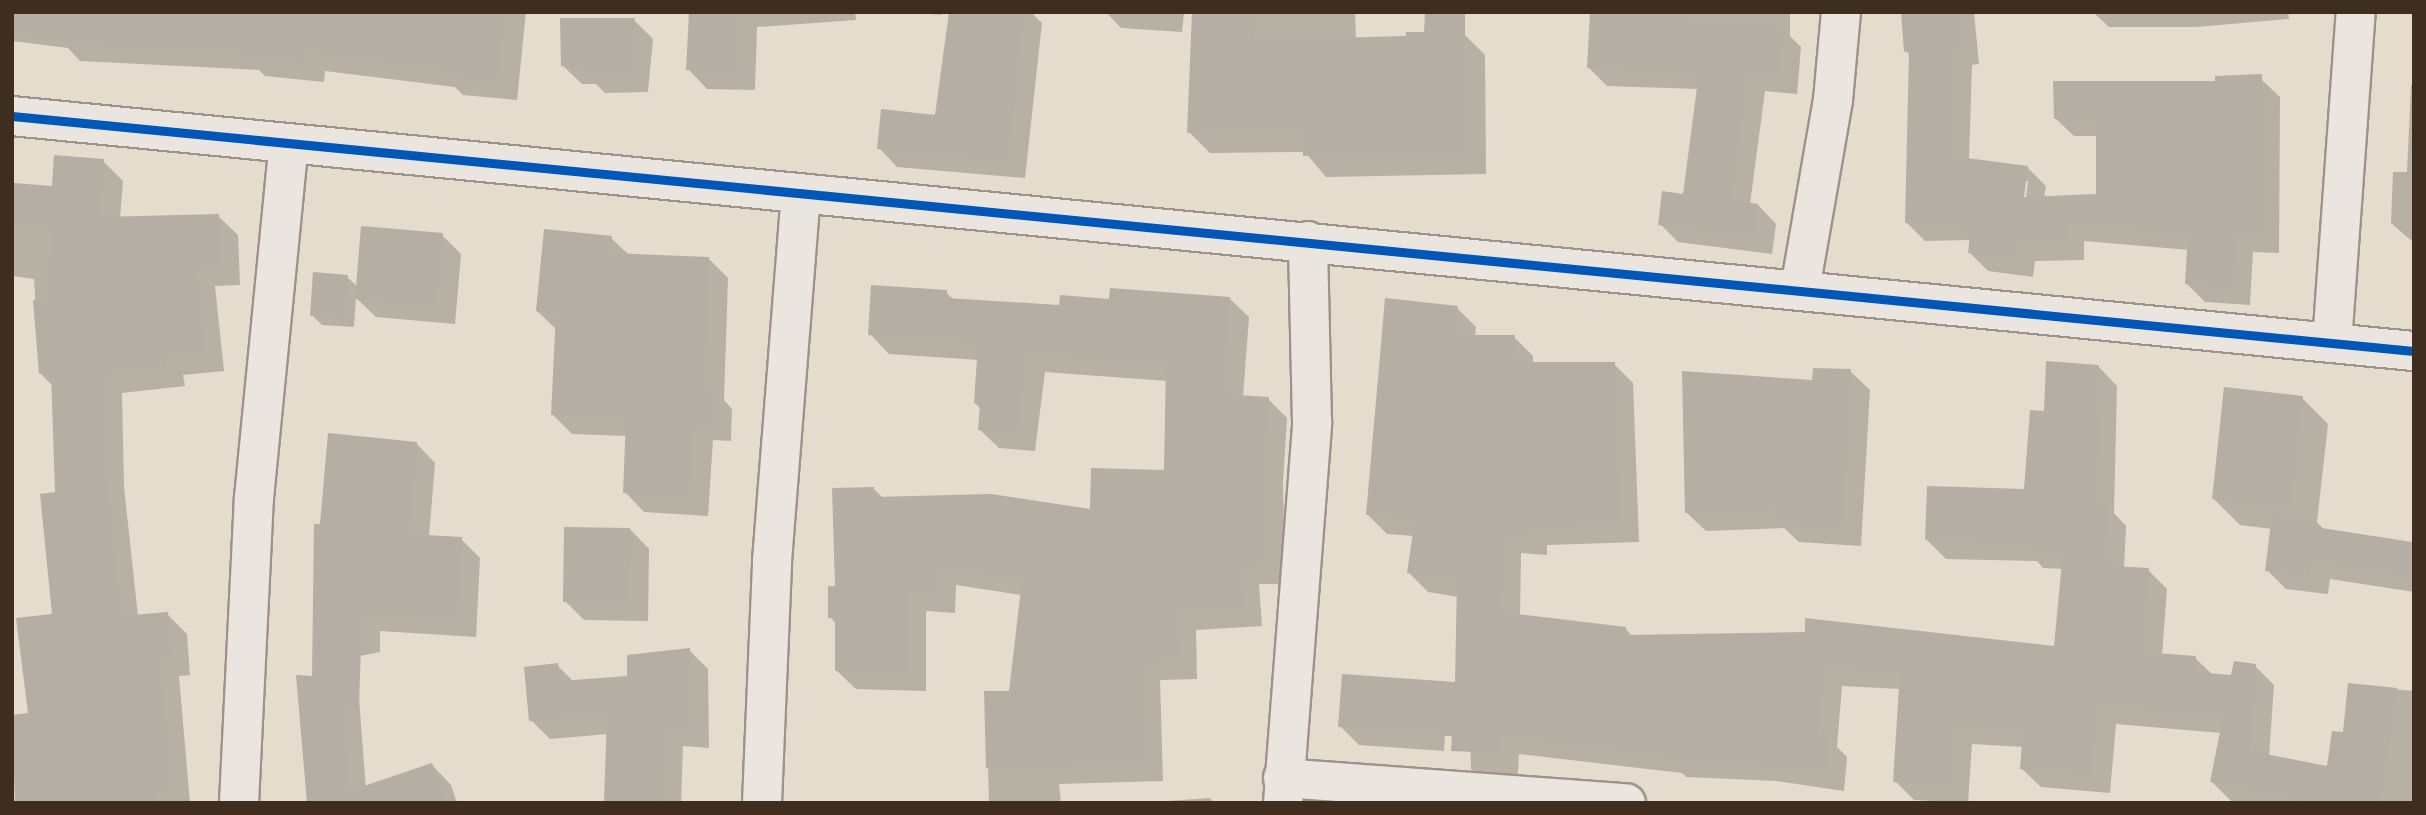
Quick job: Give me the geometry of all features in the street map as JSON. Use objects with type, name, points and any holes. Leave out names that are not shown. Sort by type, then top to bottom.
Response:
[{"type":"street","points":[[1800,289],[1833,100],[1841,12]]},
{"type":"street","points":[[2332,343],[2356,12]]},
{"type":"street","points":[[12,116],[2414,351]]},
{"type":"street","points":[[239,803],[254,498],[289,144]]},
{"type":"street","points":[[762,803],[772,561],[801,195]]},
{"type":"street","points":[[1308,241],[1312,422],[1283,790],[1626,803]]},
{"type":"building","points":[[12,12],[504,12],[497,81],[441,75],[442,68],[305,52],[304,62],[242,56],[243,50],[92,45],[12,35]]},
{"type":"building","points":[[689,12],[738,12],[736,72],[686,70]]},
{"type":"building","points":[[949,12],[1023,12],[1008,161],[877,149],[881,109],[935,115]]},
{"type":"building","points":[[1192,12],[1255,12],[1253,40],[1406,36],[1406,32],[1424,32],[1425,12],[1465,12],[1465,153],[1303,156],[1303,131],[1187,133]]},
{"type":"building","points":[[1590,12],[1669,12],[1669,17],[1783,27],[1779,76],[1747,73],[1731,200],[1758,204],[1754,237],[1658,225],[1662,191],[1683,194],[1699,72],[1587,68]]},
{"type":"building","points":[[1901,12],[1959,12],[1962,46],[1954,47],[1952,156],[2028,166],[2024,197],[2096,194],[2096,118],[2054,119],[2053,81],[2215,81],[2215,76],[2262,74],[2262,236],[2236,234],[2233,287],[2185,284],[2188,234],[2066,223],[2067,243],[2018,243],[2016,260],[1968,253],[1970,234],[1959,232],[1960,223],[1905,223],[1909,51],[1904,52]]},
{"type":"building","points":[[560,18],[635,18],[629,74],[584,75],[584,66],[561,66]]},
{"type":"building","points":[[54,155],[104,159],[99,217],[219,214],[220,266],[196,267],[205,351],[164,356],[166,367],[103,374],[105,466],[121,616],[168,612],[171,656],[160,656],[171,790],[154,791],[156,803],[15,803],[12,715],[28,713],[16,618],[52,614],[40,494],[55,492],[51,373],[39,374],[33,300],[50,298],[51,229],[12,227],[12,210],[14,183],[52,186]]},
{"type":"building","points":[[361,226],[443,233],[436,306],[355,299]]},
{"type":"building","points":[[544,229],[612,236],[610,253],[709,257],[705,388],[714,388],[713,422],[694,422],[689,498],[623,493],[626,418],[551,415],[556,314],[536,311]]},
{"type":"building","points":[[313,272],[348,275],[345,318],[310,316]]},
{"type":"building","points":[[871,285],[947,290],[947,298],[1059,305],[1060,295],[1109,299],[1110,288],[1230,297],[1223,394],[1269,397],[1264,462],[1266,565],[1241,566],[1243,607],[1177,611],[1179,661],[1142,662],[1144,763],[986,768],[984,691],[1009,691],[1022,580],[937,566],[936,594],[908,593],[908,673],[835,671],[835,618],[828,618],[828,586],[835,586],[832,488],[874,487],[874,497],[991,494],[1090,509],[1091,468],[1164,470],[1166,364],[1026,354],[1017,433],[978,430],[980,404],[974,403],[978,343],[868,335]]},
{"type":"building","points":[[1385,298],[1458,306],[1454,335],[1515,335],[1514,362],[1615,362],[1620,524],[1529,527],[1528,536],[1503,534],[1501,612],[1626,627],[1625,635],[1805,632],[1805,618],[2054,646],[2063,551],[2022,549],[2022,543],[1925,540],[1927,486],[2024,489],[2030,410],[2044,411],[2046,361],[2099,365],[2095,415],[2101,416],[2095,504],[2108,505],[2105,559],[2111,559],[2111,566],[2149,568],[2142,652],[2196,656],[2195,672],[2231,675],[2234,661],[2256,664],[2250,751],[2327,766],[2332,731],[2343,732],[2348,683],[2397,688],[2380,803],[2316,803],[2210,782],[2223,717],[2097,705],[2091,775],[2020,769],[2023,730],[1953,726],[1950,786],[1893,782],[1900,672],[1824,668],[1818,735],[1829,736],[1826,773],[1759,767],[1759,763],[1665,759],[1666,755],[1500,736],[1499,753],[1451,751],[1452,734],[1338,727],[1342,674],[1455,682],[1457,581],[1407,573],[1415,519],[1366,515]]},
{"type":"building","points":[[1813,368],[1851,369],[1842,528],[1778,524],[1779,509],[1685,513],[1682,371],[1812,380]]},
{"type":"building","points":[[2224,387],[2303,396],[2290,508],[2212,499]]},
{"type":"building","points":[[328,433],[417,442],[409,534],[462,537],[457,618],[362,613],[359,707],[343,707],[349,791],[432,763],[446,803],[307,803],[296,675],[312,676],[314,524],[320,524]]},
{"type":"building","points":[[2272,514],[2316,519],[2315,527],[2412,542],[2406,576],[2311,561],[2309,576],[2265,571]]},
{"type":"building","points":[[564,527],[630,528],[629,603],[563,602]]},
{"type":"building","points":[[690,648],[690,729],[664,727],[662,803],[604,803],[607,713],[529,721],[524,667],[558,663],[560,681],[627,676],[627,655]]},
{"type":"cycle path","points":[[12,116],[2414,351]]}]
